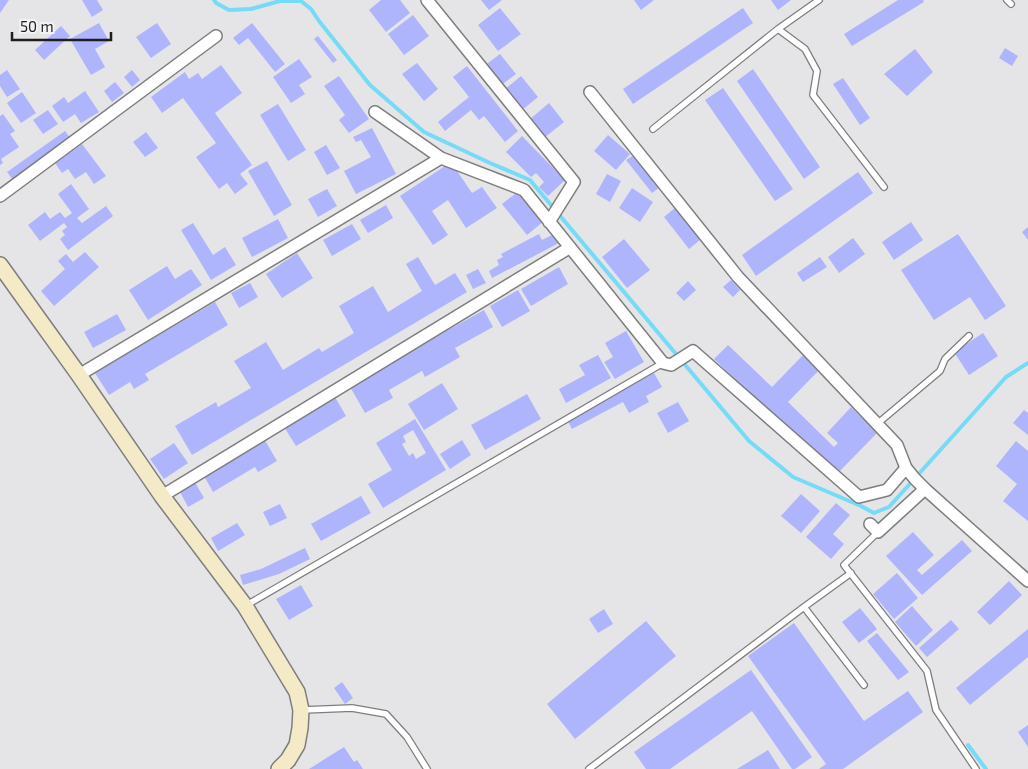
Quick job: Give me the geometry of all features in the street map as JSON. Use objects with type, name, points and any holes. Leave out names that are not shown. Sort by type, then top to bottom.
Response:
[{"type":"main road","points":[[0,265],[79,375],[162,496],[245,606],[297,692],[301,710],[297,745],[288,760],[279,769]]},
{"type":"street","points":[[427,0],[574,182],[554,214]]},
{"type":"street","points":[[0,196],[216,36]]},
{"type":"street","points":[[590,92],[738,277],[897,445],[906,468],[915,479],[1028,581]]},
{"type":"street","points":[[375,112],[441,158],[524,190],[554,214],[569,248],[663,363],[671,365],[693,351],[860,497],[886,490],[906,468]]},
{"type":"street","points":[[79,375],[441,158]]},
{"type":"street","points":[[162,496],[569,248]]},
{"type":"street","points":[[874,528],[925,489]]},
{"type":"lane","points":[[654,129],[778,29],[819,0]]},
{"type":"lane","points":[[778,29],[805,49],[817,71],[813,95],[884,187]]},
{"type":"lane","points":[[877,424],[940,371],[945,359],[968,336]]},
{"type":"lane","points":[[245,606],[663,363]]},
{"type":"lane","points":[[874,528],[844,565],[927,671],[936,710],[976,769]]},
{"type":"lane","points":[[589,769],[851,573]]},
{"type":"lane","points":[[804,607],[864,685]]},
{"type":"lane","points":[[301,710],[352,708],[386,714],[407,737],[427,769]]},
{"type":"building","points":[[0,0],[9,0],[0,13]]},
{"type":"building","points":[[82,0],[97,0],[103,10],[92,17]]},
{"type":"building","points":[[381,0],[400,0],[410,13],[386,32],[369,10]]},
{"type":"building","points":[[481,0],[502,0],[489,10]]},
{"type":"building","points":[[634,0],[654,0],[641,10]]},
{"type":"building","points":[[771,0],[791,0],[778,10]]},
{"type":"building","points":[[898,0],[923,0],[924,2],[852,46],[844,34]]},
{"type":"building","points":[[500,8],[521,34],[498,51],[478,25]]},
{"type":"building","points":[[743,8],[753,23],[633,104],[623,89]]},
{"type":"building","points":[[413,15],[429,36],[404,55],[388,34]]},
{"type":"building","points":[[99,23],[109,41],[95,49],[105,67],[91,75],[70,39]]},
{"type":"building","points":[[157,23],[171,44],[151,58],[136,37]]},
{"type":"building","points":[[252,23],[285,64],[275,72],[248,38],[239,45],[233,38]]},
{"type":"building","points":[[61,26],[70,36],[44,60],[35,50]]},
{"type":"building","points":[[318,36],[337,60],[333,63],[314,39]]},
{"type":"building","points":[[1005,48],[1018,56],[1012,66],[999,58]]},
{"type":"building","points":[[915,49],[933,72],[907,96],[884,74]]},
{"type":"building","points":[[500,54],[516,74],[500,86],[484,66]]},
{"type":"building","points":[[299,59],[312,77],[299,85],[305,94],[291,103],[273,77]]},
{"type":"building","points":[[417,63],[438,89],[424,101],[402,74]]},
{"type":"building","points":[[221,65],[242,93],[215,113],[252,165],[240,174],[248,184],[235,194],[227,183],[219,189],[196,157],[216,143],[183,98],[162,113],[151,97],[185,72],[189,79],[198,73],[202,79]]},
{"type":"building","points":[[467,66],[518,131],[505,142],[484,116],[479,120],[471,110],[445,131],[438,122],[469,97],[453,77]]},
{"type":"building","points":[[753,69],[820,167],[804,179],[737,81]]},
{"type":"building","points":[[7,70],[20,89],[7,97],[0,86],[0,75]]},
{"type":"building","points":[[132,70],[140,80],[132,87],[124,77]]},
{"type":"building","points":[[339,76],[369,119],[349,133],[339,120],[345,115],[324,86]]},
{"type":"building","points":[[521,76],[538,97],[521,111],[504,90]]},
{"type":"building","points":[[843,78],[870,118],[860,125],[833,84]]},
{"type":"building","points":[[115,82],[124,93],[112,102],[104,91]]},
{"type":"building","points":[[723,88],[793,189],[775,201],[705,100]]},
{"type":"building","points":[[85,91],[99,112],[81,123],[75,114],[63,122],[52,106],[64,97],[68,103]]},
{"type":"building","points":[[22,92],[36,113],[21,123],[7,103]]},
{"type":"building","points":[[549,103],[564,122],[544,138],[529,120]]},
{"type":"building","points":[[278,104],[306,150],[288,161],[260,115]]},
{"type":"building","points":[[48,110],[58,124],[43,134],[33,120]]},
{"type":"building","points":[[3,114],[15,131],[10,134],[19,147],[1,159],[3,163],[0,165],[0,116]]},
{"type":"building","points":[[372,128],[396,174],[356,194],[344,171],[371,157],[361,140],[356,142],[353,137]]},
{"type":"building","points":[[65,131],[71,139],[13,180],[7,172]]},
{"type":"building","points":[[146,132],[158,148],[145,157],[133,142]]},
{"type":"building","points":[[608,135],[630,154],[616,170],[594,151]]},
{"type":"building","points":[[522,136],[565,180],[548,196],[539,187],[544,182],[536,173],[531,177],[506,152]]},
{"type":"building","points":[[82,144],[106,176],[94,184],[86,172],[75,179],[68,169],[62,173],[55,163]]},
{"type":"building","points":[[326,145],[340,168],[327,175],[314,152]]},
{"type":"building","points":[[634,155],[660,187],[652,193],[626,160]]},
{"type":"building","points":[[267,161],[292,205],[274,216],[248,171]]},
{"type":"building","points":[[451,162],[472,193],[482,187],[497,208],[466,228],[448,200],[432,211],[448,235],[433,245],[400,196]]},
{"type":"building","points":[[858,172],[873,193],[756,276],[742,255]]},
{"type":"building","points":[[607,174],[621,181],[610,202],[596,194]]},
{"type":"building","points":[[71,184],[89,209],[77,218],[82,223],[106,206],[113,216],[68,250],[60,239],[65,235],[62,231],[67,227],[64,223],[40,241],[28,225],[45,212],[50,219],[60,212],[65,218],[72,213],[58,194]]},
{"type":"building","points":[[632,188],[653,202],[640,222],[619,208]]},
{"type":"building","points":[[327,189],[337,206],[318,217],[308,199]]},
{"type":"building","points":[[520,190],[544,221],[527,235],[502,204]]},
{"type":"building","points":[[386,205],[393,218],[368,233],[360,220]]},
{"type":"building","points":[[676,207],[701,239],[689,249],[664,217]]},
{"type":"building","points":[[278,219],[288,238],[252,257],[242,238]]},
{"type":"building","points":[[911,222],[923,240],[894,260],[882,242]]},
{"type":"building","points":[[193,223],[213,255],[225,247],[236,265],[211,280],[181,230]]},
{"type":"building","points":[[352,224],[361,239],[332,256],[323,240]]},
{"type":"building","points":[[1028,227],[1028,240],[1022,232]]},
{"type":"building","points":[[539,234],[542,240],[554,234],[559,243],[492,278],[489,271],[499,265],[497,260],[503,257],[501,254]]},
{"type":"building","points":[[958,234],[1006,306],[985,320],[970,297],[934,320],[901,270]]},
{"type":"building","points":[[853,238],[865,254],[839,273],[828,257]]},
{"type":"building","points":[[624,239],[650,270],[627,288],[602,257]]},
{"type":"building","points":[[85,252],[99,267],[54,306],[41,291],[65,269],[58,261],[66,254],[73,262]]},
{"type":"building","points":[[297,253],[313,278],[282,298],[266,274]]},
{"type":"building","points":[[418,257],[435,285],[455,273],[467,292],[192,455],[175,426],[216,402],[218,407],[251,388],[234,361],[266,342],[283,370],[319,348],[322,352],[354,333],[339,306],[373,286],[388,312],[422,291],[406,264]]},
{"type":"building","points":[[820,257],[827,267],[803,282],[797,273]]},
{"type":"building","points":[[167,266],[175,279],[191,269],[202,285],[148,320],[129,290]]},
{"type":"building","points":[[559,267],[568,284],[531,306],[521,289]]},
{"type":"building","points":[[478,269],[486,283],[473,289],[466,275]]},
{"type":"building","points":[[731,280],[740,290],[733,297],[723,287]]},
{"type":"building","points":[[688,281],[696,290],[684,301],[676,293]]},
{"type":"building","points":[[250,283],[258,297],[239,308],[231,293]]},
{"type":"building","points":[[518,290],[530,311],[502,327],[490,306]]},
{"type":"building","points":[[215,302],[228,325],[145,374],[149,380],[134,389],[130,382],[109,395],[95,373]]},
{"type":"building","points":[[484,310],[493,327],[455,348],[460,357],[425,377],[422,371],[389,390],[393,398],[365,413],[349,385]]},
{"type":"building","points":[[117,314],[126,330],[93,348],[84,332]]},
{"type":"building","points":[[626,331],[644,362],[615,379],[604,362],[613,357],[605,343]]},
{"type":"building","points":[[983,333],[998,356],[969,375],[954,352]]},
{"type":"building","points":[[728,345],[772,387],[806,352],[822,367],[788,402],[834,447],[838,443],[827,433],[851,407],[877,433],[836,475],[714,359]]},
{"type":"building","points":[[598,355],[611,378],[566,403],[559,389],[585,375],[579,365]]},
{"type":"building","points":[[654,373],[662,387],[646,396],[649,402],[629,413],[623,402],[572,429],[567,420]]},
{"type":"building","points":[[442,383],[458,409],[424,430],[408,404]]},
{"type":"building","points":[[527,394],[541,419],[485,450],[471,425]]},
{"type":"building","points":[[335,397],[346,416],[296,446],[284,427]]},
{"type":"building","points":[[678,402],[689,421],[668,433],[657,413]]},
{"type":"building","points":[[1024,410],[1028,413],[1028,435],[1013,423]]},
{"type":"building","points":[[415,419],[446,470],[383,508],[368,484],[392,470],[376,443]],"holes":[[[413,430],[426,453],[416,459],[413,453],[409,456],[402,444],[406,442],[403,436]]]},
{"type":"building","points":[[263,437],[277,461],[258,472],[255,467],[213,492],[204,476]]},
{"type":"building","points":[[462,440],[471,455],[450,469],[440,454]]},
{"type":"building","points":[[1016,441],[1028,451],[1028,521],[1003,501],[1017,484],[996,466]]},
{"type":"building","points":[[174,443],[188,463],[164,479],[150,459]]},
{"type":"building","points":[[193,479],[204,498],[188,507],[178,488]]},
{"type":"building","points":[[801,494],[820,511],[801,533],[781,516]]},
{"type":"building","points":[[361,496],[371,513],[321,541],[311,524]]},
{"type":"building","points":[[836,503],[850,515],[833,534],[844,544],[831,559],[806,537]]},
{"type":"building","points":[[280,504],[287,518],[270,526],[263,512]]},
{"type":"building","points":[[237,523],[245,535],[218,551],[211,538]]},
{"type":"building","points":[[913,532],[934,555],[917,570],[922,575],[962,540],[972,551],[922,595],[886,556]]},
{"type":"building","points":[[305,548],[310,559],[279,574],[243,585],[240,575],[261,569]]},
{"type":"building","points":[[897,573],[918,598],[894,619],[873,594]]},
{"type":"building","points":[[1009,581],[1022,595],[990,625],[977,612]]},
{"type":"building","points":[[301,585],[313,606],[289,620],[276,599]]},
{"type":"building","points":[[912,606],[933,630],[916,646],[895,622]]},
{"type":"building","points":[[860,608],[877,629],[859,643],[842,622]]},
{"type":"building","points":[[604,609],[613,624],[598,633],[589,619]]},
{"type":"building","points":[[951,620],[959,629],[927,657],[919,648]]},
{"type":"building","points":[[646,621],[676,656],[575,739],[547,704]]},
{"type":"building","points":[[794,623],[864,721],[908,691],[923,712],[843,769],[819,769],[826,764],[748,656]]},
{"type":"building","points":[[1028,629],[1028,657],[970,705],[956,688]]},
{"type":"building","points":[[877,633],[909,672],[898,680],[867,641]]},
{"type":"building","points":[[751,670],[812,757],[795,769],[792,769],[752,711],[670,769],[646,769],[634,752]]},
{"type":"building","points":[[342,682],[353,698],[345,704],[334,688]]},
{"type":"building","points":[[1028,725],[1028,747],[1018,732]]},
{"type":"building","points":[[344,747],[354,762],[357,760],[363,769],[309,769]]},
{"type":"building","points":[[768,750],[780,769],[737,769]]},
{"type":"waterway","points":[[214,0],[229,10],[251,9],[280,1],[301,1],[311,9],[370,85],[424,132],[530,180],[749,441],[793,477],[874,513],[889,507],[1006,377],[1028,363]]},
{"type":"waterway","points":[[968,745],[986,769]]}]
